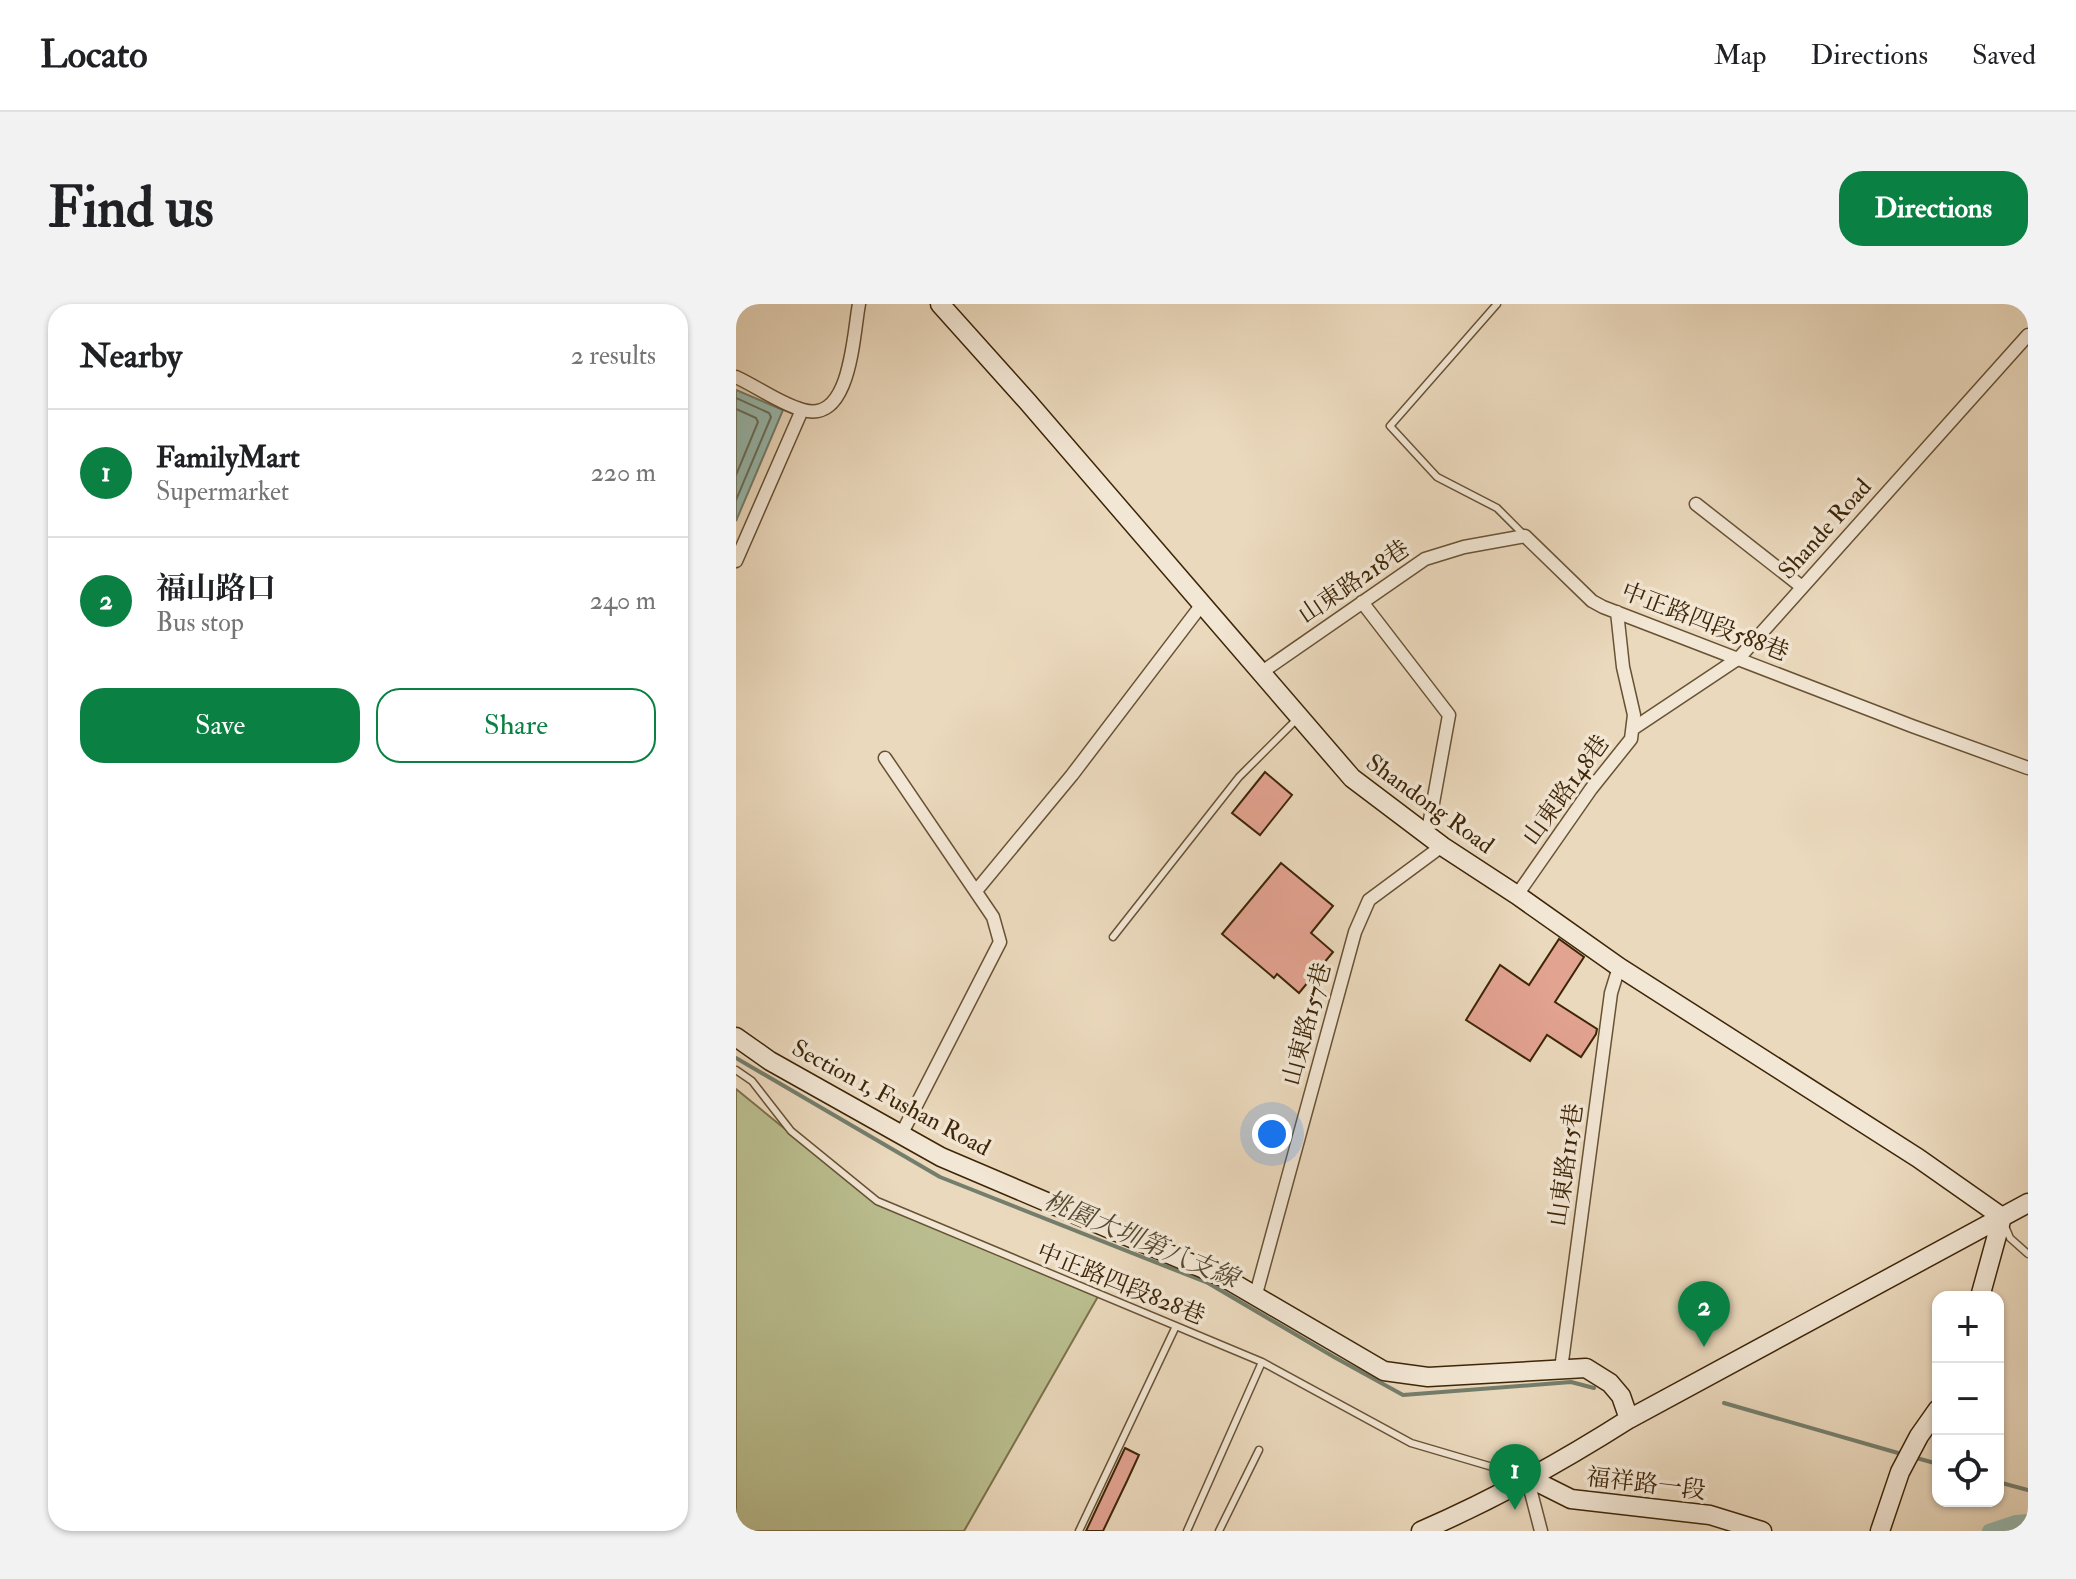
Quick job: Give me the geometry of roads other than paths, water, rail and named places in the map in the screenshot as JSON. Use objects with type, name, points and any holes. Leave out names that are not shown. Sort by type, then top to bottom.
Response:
[{"type":"street","points":[[736,377],[802,410],[819,413],[829,408],[841,394],[859,304]]},
{"type":"street","name":"Shandong Road","points":[[940,304],[1352,778],[1434,841],[1619,967],[1918,1158],[2002,1217]]},
{"type":"street","name":"Shande Road","points":[[1634,728],[1739,658],[2028,335]]},
{"type":"street","points":[[736,561],[802,410]]},
{"type":"street","points":[[1696,504],[1802,587]]},
{"type":"street","name":"山東路218巷","points":[[1262,672],[1425,559],[1464,547],[1525,536]]},
{"type":"street","name":"中正路四段588巷","points":[[1525,536],[1592,601],[2028,768]]},
{"type":"street","points":[[1362,602],[1449,715],[1434,841]]},
{"type":"street","points":[[976,891],[1072,775],[1203,603]]},
{"type":"street","name":"山東路148巷","points":[[1517,895],[1591,789],[1631,739],[1634,715],[1617,632],[1617,612]]},
{"type":"street","points":[[885,758],[993,917],[1000,942],[901,1135]]},
{"type":"street","name":"山東路157巷","points":[[1256,1294],[1355,932],[1369,900],[1434,841]]},
{"type":"street","name":"山東路115巷","points":[[1561,1369],[1611,993],[1619,967]]},
{"type":"street","name":"Section 1, Fushan Road","points":[[736,1037],[770,1061],[941,1157],[1223,1277],[1384,1371],[1428,1377],[1586,1368],[1610,1383],[1621,1396],[1629,1419]]},
{"type":"street","points":[[1421,1531],[1571,1456],[1629,1419],[2028,1203]]},
{"type":"street","points":[[1982,1291],[2002,1217]]},
{"type":"street","points":[[1880,1531],[1906,1461],[1932,1418]]},
{"type":"street","points":[[1527,1477],[1541,1531]]},
{"type":"street","name":"福祥路一段","points":[[1527,1477],[1571,1499],[1710,1515],[1762,1531]]},
{"type":"lane","name":"中正路四段588巷","points":[[1497,304],[1390,426],[1437,477],[1497,508],[1525,536]]},
{"type":"lane","points":[[1113,937],[1239,777],[1300,717]]},
{"type":"lane","name":"中正路四段828巷","points":[[736,1070],[752,1081],[791,1131],[877,1201],[1262,1362],[1411,1443],[1527,1477]]},
{"type":"lane","points":[[2002,1217],[2010,1238],[2028,1254]]},
{"type":"lane","points":[[1079,1531],[1176,1326]]},
{"type":"lane","points":[[1187,1531],[1262,1362]]},
{"type":"lane","points":[[1219,1531],[1259,1450]]},
{"type":"water","points":[[736,390],[783,410],[736,521]]},
{"type":"waterway","name":"桃園大圳第八支線","points":[[736,1058],[940,1177],[1208,1283],[1403,1395],[1571,1382],[1594,1388]]},
{"type":"waterway","name":"桃園大圳第八支線","points":[[1724,1403],[1905,1455]]},
{"type":"waterway","name":"桃園大圳第八支線","points":[[1913,1457],[1932,1462]]},
{"type":"waterway","name":"桃園大圳第八支線","points":[[2004,1484],[2028,1490]]},
{"type":"waterway","points":[[1989,1531],[2028,1521]]},
{"type":"place","name":"福山路口","points":[[1704,1347]]},
{"type":"place","name":"FamilyMart","points":[[1515,1510]]}]
